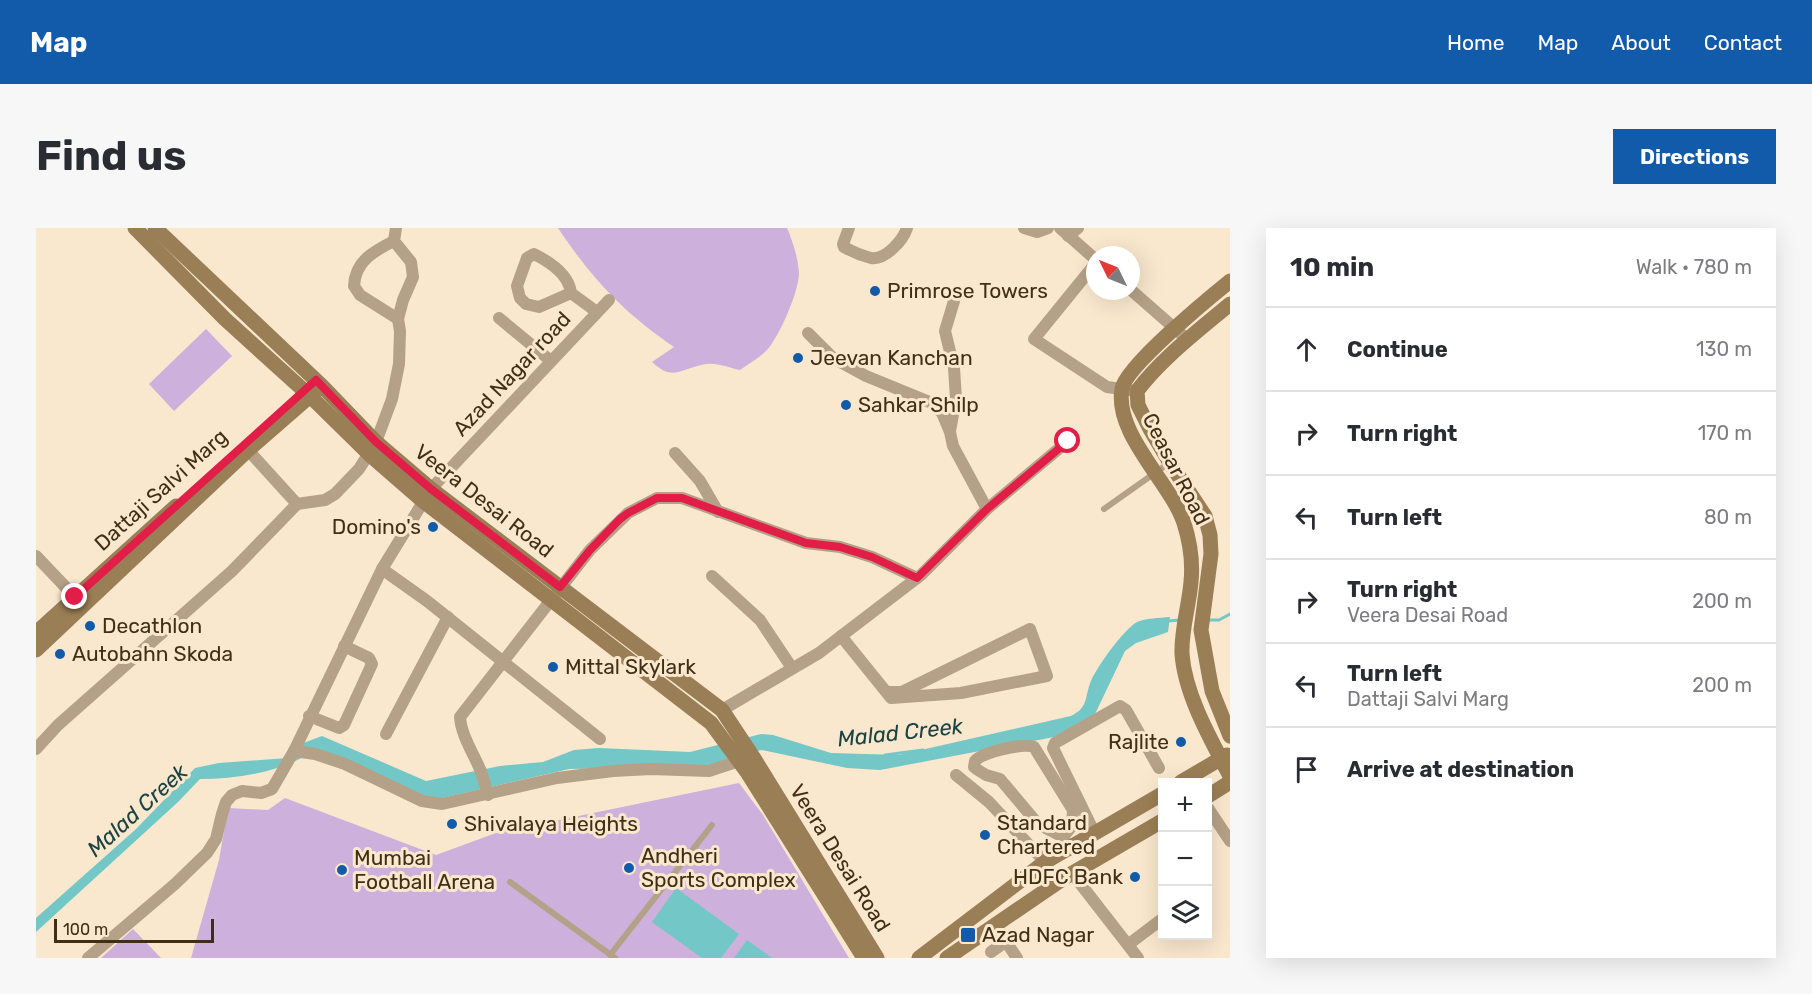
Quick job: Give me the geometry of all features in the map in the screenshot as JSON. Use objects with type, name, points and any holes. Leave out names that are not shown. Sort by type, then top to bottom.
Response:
[{"type":"street","points":[[135,228],[225,319],[307,393],[373,448]]},
{"type":"street","name":"Veera Desai Road","points":[[155,228],[319,383],[373,448],[427,495],[560,587],[722,710],[877,958]]},
{"type":"street","points":[[36,749],[58,725],[232,571],[297,504],[325,500],[335,494],[359,469],[373,448],[392,399],[399,364],[398,319],[413,277],[411,262],[394,242],[396,228]]},
{"type":"street","points":[[849,228],[844,247],[872,258],[881,256],[898,243],[907,228]]},
{"type":"street","points":[[1024,228],[1037,232],[1048,228]]},
{"type":"street","points":[[1069,231],[1086,249]]},
{"type":"street","points":[[394,242],[374,250],[365,259],[358,269],[354,286],[360,295],[398,319]]},
{"type":"street","points":[[571,293],[539,307],[526,304],[520,298],[516,286],[527,258],[534,254],[546,261],[567,279],[571,293],[597,312]]},
{"type":"street","points":[[1086,275],[1034,339],[1107,387],[1137,391]]},
{"type":"street","points":[[1122,388],[1136,364],[1230,280]]},
{"type":"street","points":[[1140,298],[1188,340]]},
{"type":"street","name":"Azad Nagar road","points":[[88,958],[175,884],[207,853],[216,838],[226,802],[232,795],[242,791],[261,793],[272,789],[294,751],[381,569],[427,495],[609,300]]},
{"type":"street","points":[[950,432],[956,399],[954,368],[945,331],[954,301]]},
{"type":"street","name":"Ceasar Road","points":[[1230,304],[1146,379],[1137,391],[1138,405],[1170,463],[1205,516],[1210,535],[1211,554],[1185,621],[1182,653],[1186,678],[1195,703],[1225,756],[1230,776]]},
{"type":"street","points":[[499,318],[551,361]]},
{"type":"street","points":[[808,333],[833,358],[866,376],[932,403],[942,413],[953,446],[987,509]]},
{"type":"street","name":"Dattaji Salvi Marg","points":[[36,633],[319,383]]},
{"type":"street","name":"Ceasar Road","points":[[1122,388],[1122,405],[1128,427],[1183,521],[1199,582],[1212,691],[1230,736]]},
{"type":"street","name":"Dattaji Salvi Marg","points":[[36,650],[307,393]]},
{"type":"street","points":[[722,710],[819,653],[917,578],[987,509],[1068,441]]},
{"type":"street","points":[[248,450],[297,504]]},
{"type":"street","points":[[675,453],[700,481],[718,512]]},
{"type":"street","points":[[427,495],[550,599],[711,723],[864,958]]},
{"type":"street","points":[[484,793],[460,724],[460,717],[590,550],[620,519],[657,498],[682,498],[806,543],[840,547],[872,557],[917,578]]},
{"type":"street","points":[[36,556],[75,597]]},
{"type":"street","points":[[381,569],[448,617],[600,739]]},
{"type":"street","points":[[712,576],[760,620],[792,668]]},
{"type":"street","points":[[386,734],[448,617]]},
{"type":"street","points":[[841,636],[891,698],[961,693],[1047,676],[1030,629],[902,692],[887,692]]},
{"type":"street","points":[[309,716],[339,728],[344,725],[372,662],[369,658],[344,646]]},
{"type":"street","points":[[1095,834],[1053,748],[1055,743],[1120,706],[1126,710],[1159,768]]},
{"type":"street","points":[[1026,745],[1034,747],[1073,810],[1072,826],[1066,844],[1038,824],[1004,782],[974,767],[975,761],[981,755],[1026,745]]},
{"type":"street","points":[[294,751],[315,754],[345,764],[422,801],[442,804],[557,778],[632,770],[710,771],[733,754]]},
{"type":"street","points":[[1189,778],[1225,756]]},
{"type":"street","points":[[956,775],[989,802],[1045,862]]},
{"type":"street","points":[[1212,793],[1230,782]]},
{"type":"street","points":[[942,954],[1066,844],[1095,834],[1158,796]]},
{"type":"street","points":[[1212,814],[1230,840]]},
{"type":"street","points":[[919,958],[942,954],[994,926],[1072,873],[1158,823]]},
{"type":"street","points":[[1072,873],[1138,958]]},
{"type":"street","points":[[1129,944],[1158,922]]},
{"type":"street","points":[[994,926],[1017,958]]},
{"type":"street","points":[[991,952],[1005,942]]},
{"type":"lane","points":[[1104,509],[1170,463]]},
{"type":"lane","points":[[510,882],[613,956],[712,825]]},
{"type":"shaded area","points":[[558,228],[787,228],[796,256],[798,281],[792,302],[777,336],[757,359],[740,370],[711,364],[671,373],[652,362],[674,347],[639,321],[610,294]]},
{"type":"shaded area","points":[[206,329],[232,356],[174,411],[149,384]]},
{"type":"shaded area","points":[[739,783],[763,815],[849,958],[191,958],[219,860],[228,808],[268,810],[285,798],[436,855],[496,833]]},
{"type":"shaded area","points":[[133,929],[161,958],[101,958]]},
{"type":"water","points":[[1170,617],[1168,632],[1136,643],[1125,651],[1088,726],[1070,734],[880,770],[847,768],[762,750],[745,753],[712,767],[569,769],[443,798],[426,798],[315,750],[289,764],[260,773],[230,778],[200,779],[178,802],[36,932],[36,918],[136,829],[195,768],[219,763],[288,758],[298,745],[322,736],[426,781],[500,766],[543,762],[574,750],[599,748],[690,752],[761,734],[773,735],[831,753],[899,755],[1077,713],[1085,701],[1094,675],[1111,649],[1131,626],[1153,618]]},
{"type":"water","points":[[676,888],[739,934],[721,958],[702,958],[652,922]]},
{"type":"water","points":[[747,940],[772,958],[734,958]]},
{"type":"waterway","name":"Malad Creek","points":[[1206,620],[1219,620],[1230,614]]},
{"type":"waterway","name":"Malad Creek","points":[[1167,621],[1181,620]]},
{"type":"waterway","name":"Malad Creek","points":[[885,755],[923,750]]},
{"type":"place","name":"Primrose Towers","points":[[875,291]]},
{"type":"place","name":"Jeevan Kanchan","points":[[798,358]]},
{"type":"place","name":"Sahkar Shilp","points":[[846,405]]},
{"type":"place","name":"Domino's","points":[[433,527]]},
{"type":"place","name":"Decathlon","points":[[90,626]]},
{"type":"place","name":"Autobahn Skoda","points":[[60,654]]},
{"type":"place","name":"Mittal Skylark","points":[[553,667]]},
{"type":"place","name":"Rajlite","points":[[1181,742]]},
{"type":"place","name":"Shivalaya Heights","points":[[452,824]]},
{"type":"place","name":"Standard Chartered","points":[[985,835]]},
{"type":"place","name":"Andheri Sports Complex","points":[[629,868]]},
{"type":"place","name":"Mumbai Football Arena","points":[[342,870]]},
{"type":"place","name":"HDFC Bank","points":[[1135,877]]},
{"type":"place","name":"Azad Nagar","points":[[968,935]]},
{"type":"route","points":[[75,597],[316,380],[376,442],[431,489],[560,587],[590,550],[620,519],[657,498],[682,498],[806,543],[840,547],[872,557],[917,578],[987,509],[1034,467],[1068,441]]}]
